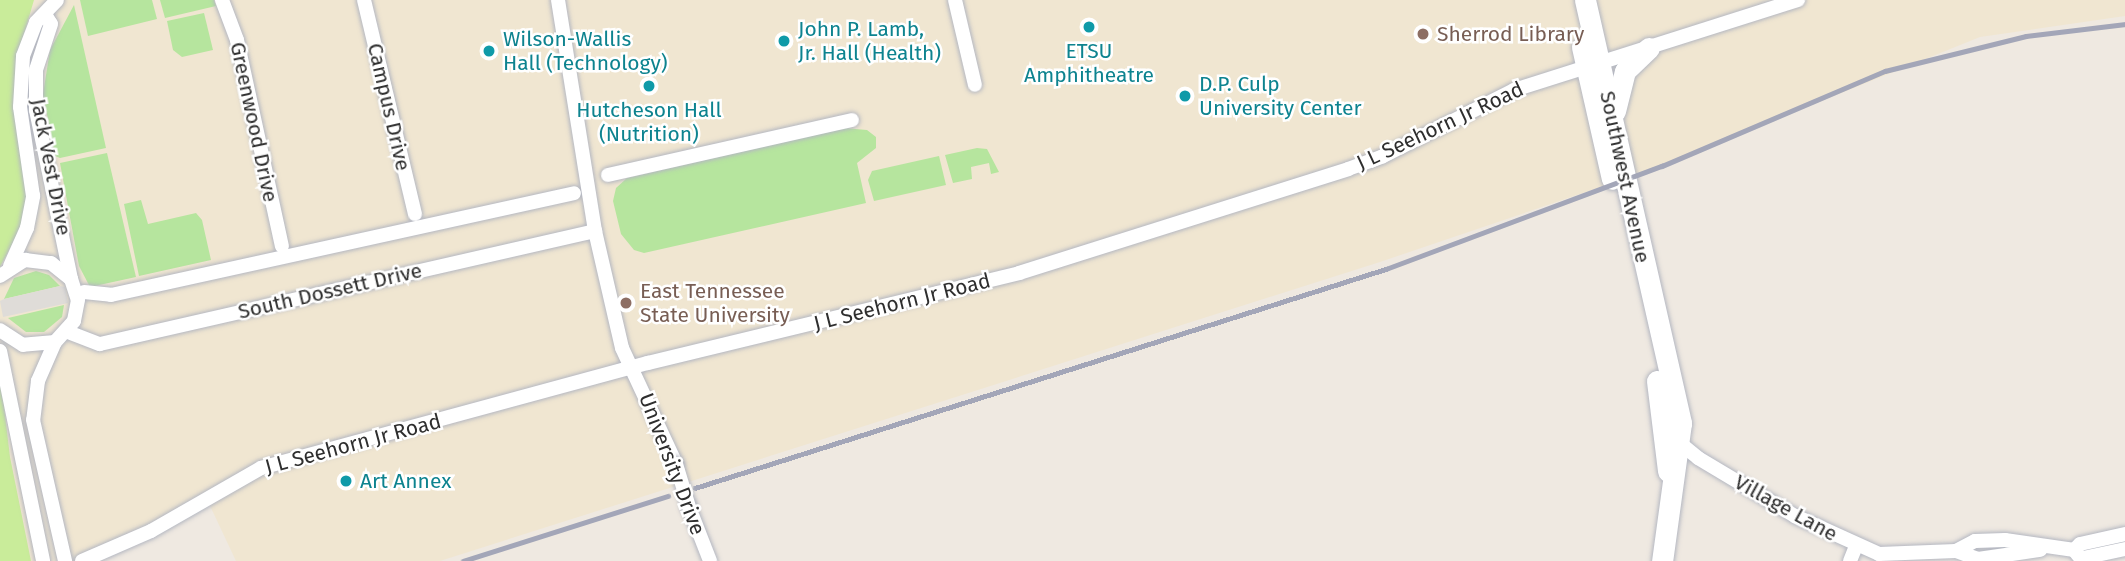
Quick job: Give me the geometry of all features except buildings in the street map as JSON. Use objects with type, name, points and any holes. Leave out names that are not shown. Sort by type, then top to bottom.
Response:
[{"type":"street","name":"Jack Vest Drive","points":[[5,271],[27,228],[33,196],[20,82],[27,40],[36,22],[46,16],[57,0]]},
{"type":"street","name":"Greenwood Drive","points":[[222,0],[237,40],[282,246]]},
{"type":"street","name":"Campus Drive","points":[[363,0],[415,214]]},
{"type":"street","name":"University Drive","points":[[558,0],[595,232],[622,348],[676,464],[709,561]]},
{"type":"street","points":[[954,0],[975,85]]},
{"type":"street","points":[[1571,0],[1592,65]]},
{"type":"street","points":[[1585,0],[1592,65]]},
{"type":"street","name":"Southwest Avenue","points":[[1592,65],[1798,0]]},
{"type":"street","name":"Jack Vest Drive","points":[[46,16],[51,24],[36,71],[36,110],[78,309],[68,332]]},
{"type":"street","points":[[1614,123],[1625,71],[1648,48]]},
{"type":"street","name":"Southwest Avenue","points":[[1592,65],[1614,123],[1674,444],[1673,497],[1662,561]]},
{"type":"street","name":"Southwest Avenue","points":[[1592,65],[1674,444]]},
{"type":"street","name":"J L Seehorn Jr Road","points":[[82,561],[150,531],[261,468],[631,369],[1019,273],[1383,156],[1514,90],[1592,65]]},
{"type":"street","points":[[608,175],[852,120]]},
{"type":"street","points":[[84,292],[111,295],[574,193]]},
{"type":"street","name":"South Dossett Drive","points":[[68,332],[100,344],[595,232]]},
{"type":"street","points":[[5,271],[38,259],[62,269],[71,279]]},
{"type":"street","points":[[0,330],[23,345],[55,342]]},
{"type":"street","points":[[65,561],[33,421],[38,381],[55,342],[68,332]]},
{"type":"street","points":[[0,351],[43,561]]},
{"type":"street","name":"Village Lane","points":[[1674,444],[1795,516],[1856,546],[1896,556],[1956,551],[1978,559],[2003,558],[2045,549],[2080,553],[2125,549]]},
{"type":"street","name":"Village Lane","points":[[2080,553],[2125,534]]},
{"type":"street","points":[[1850,561],[1856,546]]},
{"type":"shaded area","name":"East Tennessee State University","points":[[0,0],[2125,0],[2125,16],[1980,37],[1648,171],[1380,262],[440,561],[236,561],[204,493],[108,551],[82,561],[0,561]]},
{"type":"shaded area","points":[[65,287],[68,303],[3,317],[0,301]]},
{"type":"green space","points":[[0,0],[34,0],[19,51],[29,184],[25,220],[0,267]]},
{"type":"green space","points":[[80,0],[152,0],[157,19],[88,36]]},
{"type":"green space","points":[[160,0],[214,0],[216,6],[165,18]]},
{"type":"green space","points":[[74,5],[106,148],[60,158],[55,156],[43,94],[50,50]]},
{"type":"green space","points":[[204,13],[213,50],[182,57],[173,50],[167,21]]},
{"type":"green space","points":[[844,128],[867,130],[876,137],[876,148],[857,163],[866,203],[644,253],[634,250],[621,234],[613,201],[616,188],[627,178]]},
{"type":"green space","points":[[977,148],[987,149],[999,172],[991,174],[989,163],[971,167],[972,179],[953,183],[945,155]]},
{"type":"green space","points":[[107,153],[136,277],[90,287],[79,266],[60,163]]},
{"type":"green space","points":[[939,156],[946,185],[874,201],[868,180],[872,171]]},
{"type":"green space","points":[[141,200],[148,224],[196,213],[202,220],[211,260],[139,276],[124,204]]},
{"type":"green space","points":[[36,271],[49,275],[60,286],[4,299],[14,278]]},
{"type":"green space","points":[[64,305],[62,317],[44,332],[26,332],[8,318]]},
{"type":"green space","points":[[0,373],[10,457],[31,561],[0,561]]},
{"type":"railway","points":[[695,488],[1386,269],[1662,166],[1885,71],[2026,36],[2125,24]]},
{"type":"railway","points":[[463,561],[668,496]]},
{"type":"place","name":"ETSU Amphitheatre","points":[[1089,27]]},
{"type":"place","name":"Sherrod Library","points":[[1423,34]]},
{"type":"place","name":"John P. Lamb, Jr. Hall (Health)","points":[[784,41]]},
{"type":"place","name":"Wilson-Wallis Hall (Technology)","points":[[489,51]]},
{"type":"place","name":"Hutcheson Hall (Nutrition)","points":[[649,86]]},
{"type":"place","name":"D.P. Culp University Center","points":[[1185,96]]},
{"type":"place","name":"East Tennessee State University","points":[[626,303]]},
{"type":"place","name":"Art Annex","points":[[346,481]]}]
